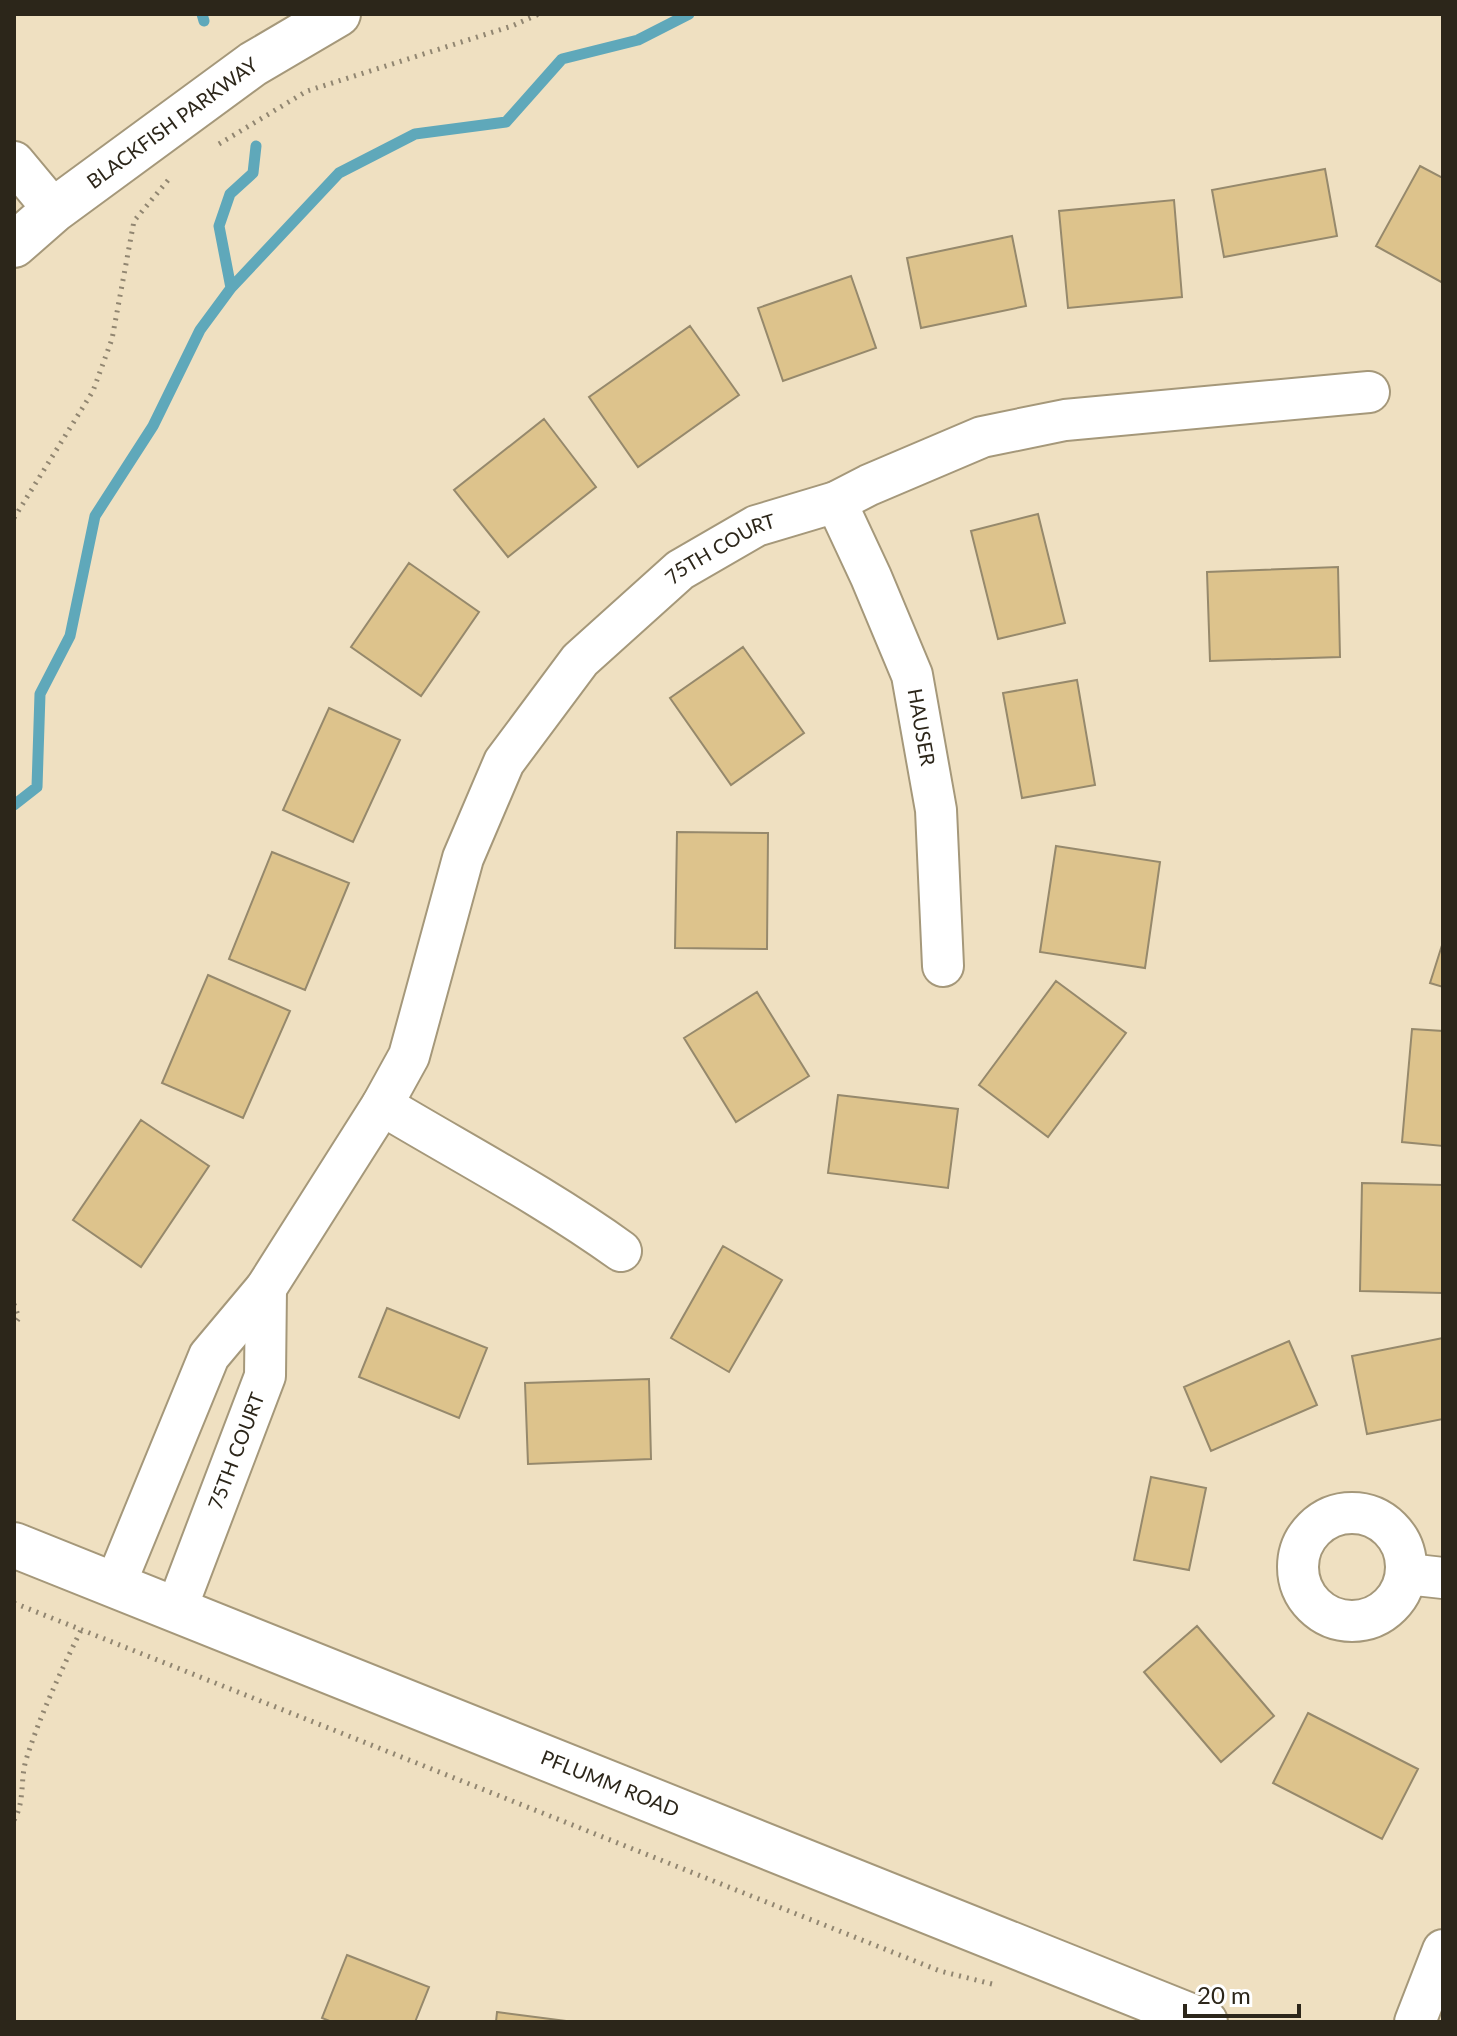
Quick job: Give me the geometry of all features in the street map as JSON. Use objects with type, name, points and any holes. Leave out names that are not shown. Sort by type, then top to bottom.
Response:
[{"type":"main road","name":"BLACKFISH PARKWAY","points":[[14,245],[54,210],[253,64],[338,14]]},
{"type":"main road","name":"PFLUMM ROAD","points":[[14,1545],[1205,2022]]},
{"type":"street","points":[[14,162],[54,210]]},
{"type":"street","name":"75TH COURT","points":[[115,1585],[209,1356],[266,1288],[382,1105],[409,1056],[463,858],[504,762],[580,660],[680,570],[756,526],[836,502],[982,437],[1065,420],[1369,392]]},
{"type":"street","name":"HAUSER","points":[[836,502],[912,675],[936,810],[943,966]]},
{"type":"street","points":[[382,1105],[493,1172],[569,1213],[621,1251]]},
{"type":"street","name":"75TH COURT","points":[[176,1610],[265,1376],[266,1288]]},
{"type":"street","points":[[1415,2022],[1443,1950]]},
{"type":"path","points":[[216,145],[307,91],[512,26],[539,14]]},
{"type":"path","points":[[14,518],[93,391],[112,339],[134,221],[177,169]]},
{"type":"path","points":[[14,1304],[19,1318],[14,1325]]},
{"type":"path","points":[[14,1603],[940,1971],[997,1985]]},
{"type":"path","points":[[14,1820],[20,1810],[25,1763],[82,1628]]},
{"type":"building","points":[[1420,166],[1443,178],[1443,283],[1376,246]]},
{"type":"building","points":[[1325,169],[1337,236],[1224,257],[1212,190]]},
{"type":"building","points":[[1174,200],[1182,297],[1068,308],[1059,211]]},
{"type":"building","points":[[1012,236],[1026,306],[921,328],[907,258]]},
{"type":"building","points":[[851,276],[876,348],[783,381],[758,308]]},
{"type":"building","points":[[690,326],[739,395],[638,467],[589,397]]},
{"type":"building","points":[[544,419],[596,487],[508,557],[454,490]]},
{"type":"building","points":[[1038,514],[1065,623],[998,639],[971,531]]},
{"type":"building","points":[[409,563],[479,612],[421,696],[351,647]]},
{"type":"building","points":[[1338,567],[1340,657],[1210,661],[1207,572]]},
{"type":"building","points":[[743,647],[804,733],[731,785],[670,698]]},
{"type":"building","points":[[1077,680],[1095,785],[1022,798],[1003,693]]},
{"type":"building","points":[[329,708],[400,740],[353,842],[283,810]]},
{"type":"building","points":[[677,832],[768,833],[767,949],[675,948]]},
{"type":"building","points":[[1056,846],[1160,862],[1145,968],[1040,952]]},
{"type":"building","points":[[272,852],[349,883],[305,990],[229,959]]},
{"type":"building","points":[[1443,942],[1443,987],[1430,983]]},
{"type":"building","points":[[208,975],[290,1011],[243,1118],[162,1083]]},
{"type":"building","points":[[1056,981],[1126,1033],[1048,1137],[979,1085]]},
{"type":"building","points":[[757,992],[809,1076],[736,1122],[684,1038]]},
{"type":"building","points":[[1412,1029],[1443,1031],[1443,1146],[1402,1142]]},
{"type":"building","points":[[838,1095],[958,1109],[948,1188],[828,1173]]},
{"type":"building","points":[[141,1120],[209,1166],[141,1267],[73,1220]]},
{"type":"building","points":[[1362,1183],[1443,1185],[1443,1293],[1360,1291]]},
{"type":"building","points":[[723,1246],[782,1280],[729,1372],[671,1338]]},
{"type":"building","points":[[387,1308],[487,1348],[459,1418],[359,1377]]},
{"type":"building","points":[[1443,1338],[1443,1419],[1367,1434],[1352,1356]]},
{"type":"building","points":[[1289,1341],[1317,1405],[1211,1451],[1184,1387]]},
{"type":"building","points":[[649,1379],[651,1459],[528,1464],[525,1383]]},
{"type":"building","points":[[1151,1477],[1206,1488],[1189,1570],[1134,1560]]},
{"type":"building","points":[[1197,1626],[1274,1716],[1221,1762],[1144,1672]]},
{"type":"building","points":[[1308,1713],[1418,1769],[1382,1839],[1273,1783]]},
{"type":"building","points":[[347,1955],[429,1987],[415,2022],[332,2022],[322,2018]]},
{"type":"building","points":[[497,2012],[574,2022],[496,2022]]},
{"type":"waterway","points":[[202,14],[204,21]]},
{"type":"waterway","points":[[14,805],[37,787],[40,694],[70,636],[95,516],[153,426],[200,330],[231,288],[339,173],[415,134],[506,122],[562,59],[638,40],[689,14]]},
{"type":"waterway","points":[[231,288],[219,226],[230,194],[253,173],[256,146]]}]
